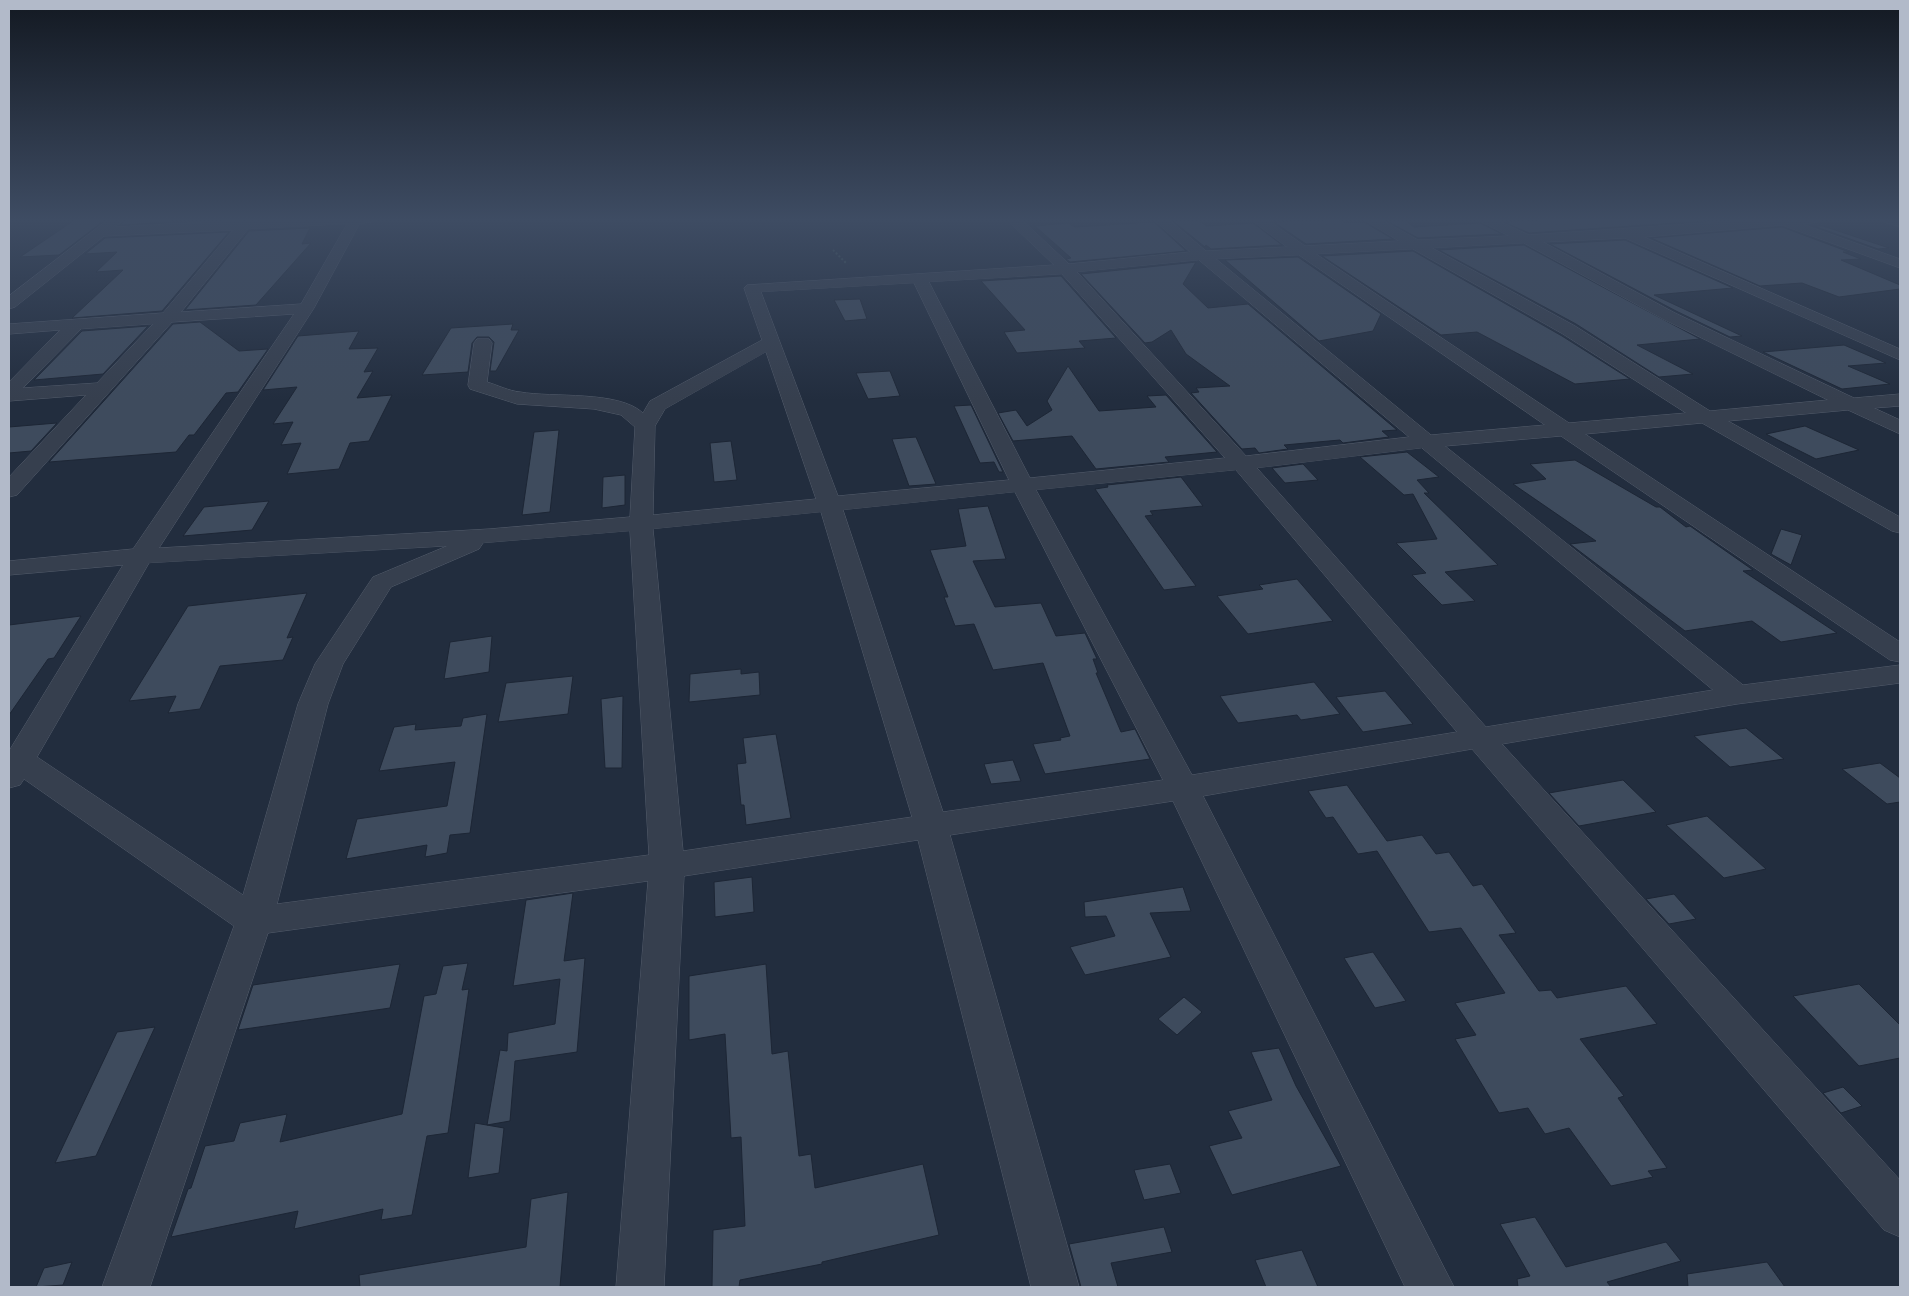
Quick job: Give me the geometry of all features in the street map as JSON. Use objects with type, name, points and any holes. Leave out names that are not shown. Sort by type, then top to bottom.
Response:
[{"type":"street","points":[[9,304],[40,279]]},
{"type":"street","points":[[9,490],[168,317],[199,279]]},
{"type":"street","points":[[323,279],[142,556],[14,768],[254,921],[667,866],[1183,788],[1737,695],[1900,674]]},
{"type":"street","points":[[911,279],[752,288],[830,505],[931,826],[1055,1287]]},
{"type":"street","points":[[920,279],[1023,486],[1183,788],[1430,1287]]},
{"type":"street","points":[[1075,279],[1241,464],[1480,739],[1900,1214]]},
{"type":"street","points":[[1232,279],[1312,348],[1430,441],[1737,695]]},
{"type":"street","points":[[1345,279],[1405,322],[1900,654]]},
{"type":"street","points":[[1478,279],[1569,330],[1706,417],[1900,526]]},
{"type":"street","points":[[1602,279],[1669,316],[1900,428]]},
{"type":"street","points":[[1729,279],[1900,355]]},
{"type":"street","points":[[9,329],[306,308]]},
{"type":"street","points":[[9,394],[76,324]]},
{"type":"street","points":[[640,1287],[667,866],[641,523],[645,426],[657,405],[771,342]]},
{"type":"street","points":[[483,343],[477,385],[517,398],[594,403],[628,410],[645,426]]},
{"type":"street","points":[[9,394],[103,388]]},
{"type":"street","points":[[9,568],[142,556],[489,536],[641,523],[1241,464],[1430,441],[1900,400]]},
{"type":"street","points":[[126,1287],[254,921],[313,704],[329,664],[382,582],[489,536]]},
{"type":"building","points":[[113,279],[189,279],[162,311],[72,318]]},
{"type":"building","points":[[210,279],[279,279],[256,305],[185,310]]},
{"type":"building","points":[[1064,279],[1116,338],[1079,341],[1085,348],[1017,353],[1004,332],[1025,330],[981,281]]},
{"type":"building","points":[[1086,279],[1186,279],[1183,284],[1208,308],[1248,304],[1397,430],[1382,431],[1389,437],[1343,443],[1340,440],[1284,445],[1288,449],[1259,453],[1255,448],[1242,449],[1191,393],[1199,392],[1196,388],[1230,386],[1186,354],[1171,330],[1152,342],[1145,343]]},
{"type":"building","points":[[1248,279],[1331,279],[1381,314],[1373,331],[1319,341]]},
{"type":"building","points":[[1357,279],[1463,279],[1562,336],[1630,379],[1575,384],[1477,332],[1441,335]]},
{"type":"building","points":[[1494,279],[1589,279],[1700,339],[1637,345],[1693,374],[1659,377],[1576,324]]},
{"type":"building","points":[[1617,279],[1714,279],[1733,288],[1654,295],[1742,336],[1730,337]]},
{"type":"building","points":[[1745,279],[1887,279],[1900,285],[1900,289],[1839,297],[1802,283],[1760,286]]},
{"type":"building","points":[[860,299],[867,319],[845,321],[834,300]]},
{"type":"building","points":[[200,322],[239,351],[268,349],[238,392],[226,393],[194,435],[189,435],[176,452],[49,462],[173,324]]},
{"type":"building","points":[[513,324],[511,330],[519,330],[496,371],[490,371],[494,342],[489,337],[477,337],[472,343],[468,372],[422,375],[451,328]]},
{"type":"building","points":[[148,326],[103,374],[34,380],[82,331]]},
{"type":"building","points":[[359,331],[349,349],[378,348],[364,372],[373,371],[357,398],[392,395],[369,441],[350,443],[339,469],[287,474],[301,443],[281,445],[293,422],[273,424],[297,387],[263,390],[298,336]]},
{"type":"building","points":[[1844,345],[1886,363],[1848,366],[1890,384],[1842,389],[1763,352]]},
{"type":"building","points":[[1068,366],[1099,411],[1156,407],[1147,396],[1166,395],[1217,452],[1165,457],[1169,462],[1096,469],[1072,436],[1013,441],[998,413],[1016,410],[1027,426],[1052,410],[1047,401]]},
{"type":"building","points":[[890,371],[900,396],[868,399],[856,373]]},
{"type":"building","points":[[971,405],[1003,472],[999,472],[994,462],[980,463],[954,406]]},
{"type":"building","points":[[57,423],[31,451],[9,453],[9,427]]},
{"type":"building","points":[[1805,426],[1859,450],[1816,459],[1766,434]]},
{"type":"building","points":[[559,430],[550,512],[522,515],[534,432]]},
{"type":"building","points":[[916,437],[936,484],[909,486],[892,439]]},
{"type":"building","points":[[731,441],[737,480],[714,482],[710,443]]},
{"type":"building","points":[[1407,452],[1439,477],[1417,480],[1429,493],[1424,493],[1498,565],[1445,572],[1475,601],[1442,605],[1412,575],[1426,573],[1396,543],[1437,539],[1413,494],[1404,495],[1360,457]]},
{"type":"building","points":[[1575,460],[1656,507],[1660,507],[1686,527],[1690,526],[1753,570],[1743,571],[1837,633],[1781,642],[1752,621],[1685,631],[1570,544],[1596,541],[1513,484],[1546,479],[1530,464]]},
{"type":"building","points":[[1303,464],[1318,480],[1285,483],[1272,468]]},
{"type":"building","points":[[625,475],[625,505],[602,508],[603,477]]},
{"type":"building","points":[[1181,477],[1203,506],[1150,511],[1153,515],[1145,516],[1196,586],[1164,590],[1095,489],[1108,487],[1107,485]]},
{"type":"building","points":[[269,501],[252,530],[183,536],[204,507]]},
{"type":"building","points":[[988,506],[1006,559],[973,561],[995,607],[1041,603],[1056,636],[1085,633],[1097,659],[1093,659],[1098,673],[1096,673],[1121,732],[1135,729],[1150,759],[1045,774],[1033,744],[1061,740],[1060,738],[1070,736],[1043,663],[993,670],[974,624],[955,626],[944,597],[948,597],[930,550],[966,546],[958,509]]},
{"type":"building","points":[[1781,529],[1802,535],[1791,565],[1771,554]]},
{"type":"building","points":[[1297,579],[1333,621],[1248,634],[1217,596],[1263,589],[1259,585]]},
{"type":"building","points":[[307,593],[287,638],[293,637],[283,660],[220,666],[200,709],[168,713],[176,696],[129,701],[188,606]]},
{"type":"building","points":[[81,616],[54,658],[48,659],[9,715],[9,625]]},
{"type":"building","points":[[492,636],[489,672],[444,679],[450,642]]},
{"type":"building","points":[[741,669],[741,674],[759,672],[760,695],[689,702],[690,674]]},
{"type":"building","points":[[573,676],[568,714],[498,722],[506,683]]},
{"type":"building","points":[[1314,682],[1340,714],[1301,720],[1297,715],[1238,723],[1220,696]]},
{"type":"building","points":[[1385,691],[1413,724],[1363,732],[1336,697]]},
{"type":"building","points":[[623,696],[622,768],[605,768],[601,699]]},
{"type":"building","points":[[487,714],[470,833],[450,835],[447,853],[425,857],[427,845],[346,859],[357,819],[447,806],[455,762],[379,771],[394,727],[416,724],[415,730],[461,726],[463,718]]},
{"type":"building","points":[[1746,728],[1784,759],[1730,767],[1694,736]]},
{"type":"building","points":[[776,734],[791,818],[746,825],[744,805],[741,805],[737,764],[746,763],[743,738]]},
{"type":"building","points":[[1013,760],[1021,781],[991,784],[984,764]]},
{"type":"building","points":[[1880,763],[1900,778],[1900,802],[1887,804],[1842,769]]},
{"type":"building","points":[[1623,780],[1656,812],[1579,826],[1549,793]]},
{"type":"building","points":[[1347,785],[1387,841],[1422,835],[1436,854],[1449,852],[1473,886],[1482,884],[1516,933],[1499,935],[1539,991],[1551,990],[1557,998],[1626,986],[1657,1024],[1580,1039],[1624,1096],[1618,1098],[1667,1168],[1648,1171],[1653,1177],[1611,1186],[1569,1128],[1545,1134],[1528,1108],[1499,1113],[1455,1039],[1476,1035],[1455,1003],[1505,993],[1461,928],[1429,932],[1377,851],[1358,854],[1333,817],[1326,818],[1308,791]]},
{"type":"building","points":[[1707,816],[1766,869],[1724,878],[1666,825]]},
{"type":"building","points":[[752,877],[754,912],[715,917],[714,882]]},
{"type":"building","points":[[1183,887],[1191,911],[1150,913],[1171,957],[1085,975],[1070,947],[1115,936],[1106,916],[1085,917],[1084,902]]},
{"type":"building","points":[[573,893],[564,961],[585,958],[577,1052],[515,1061],[510,1121],[487,1125],[500,1050],[507,1051],[508,1033],[555,1024],[560,979],[513,986],[526,900]]},
{"type":"building","points":[[1674,894],[1696,919],[1669,924],[1646,899]]},
{"type":"building","points":[[1373,952],[1406,1001],[1375,1008],[1344,958]]},
{"type":"building","points":[[468,963],[462,990],[469,989],[448,1133],[427,1136],[412,1215],[381,1220],[383,1209],[294,1229],[298,1211],[171,1237],[188,1189],[191,1188],[205,1146],[234,1141],[240,1123],[287,1114],[280,1142],[402,1114],[424,996],[436,994],[443,966]]},
{"type":"building","points":[[400,964],[390,1008],[238,1030],[253,985]]},
{"type":"building","points":[[766,964],[772,1054],[788,1051],[799,1156],[811,1154],[815,1188],[923,1164],[939,1235],[822,1262],[822,1264],[740,1280],[739,1287],[712,1287],[713,1230],[745,1226],[741,1137],[731,1138],[725,1034],[689,1040],[689,976]]},
{"type":"building","points":[[1859,984],[1900,1025],[1900,1058],[1859,1066],[1793,996]]},
{"type":"building","points":[[1184,997],[1202,1012],[1177,1035],[1158,1019]]},
{"type":"building","points":[[155,1027],[96,1156],[55,1163],[117,1032]]},
{"type":"building","points":[[1279,1048],[1296,1086],[1341,1166],[1232,1195],[1209,1146],[1242,1138],[1228,1111],[1272,1100],[1251,1052]]},
{"type":"building","points":[[1843,1087],[1862,1106],[1841,1113],[1823,1093]]},
{"type":"building","points":[[475,1123],[504,1128],[499,1173],[468,1178]]},
{"type":"building","points":[[1170,1164],[1181,1193],[1144,1200],[1134,1170]]},
{"type":"building","points":[[568,1192],[560,1287],[360,1287],[359,1275],[526,1247],[531,1199]]},
{"type":"building","points":[[1535,1217],[1566,1267],[1666,1242],[1681,1261],[1607,1282],[1611,1287],[1518,1287],[1517,1279],[1530,1276],[1500,1224]]},
{"type":"building","points":[[1164,1227],[1172,1252],[1111,1263],[1118,1287],[1081,1287],[1069,1244]]},
{"type":"building","points":[[1302,1250],[1318,1287],[1266,1287],[1255,1260]]},
{"type":"building","points":[[72,1262],[63,1285],[36,1287],[44,1268]]},
{"type":"building","points":[[1767,1262],[1785,1287],[1688,1287],[1687,1274]]}]
